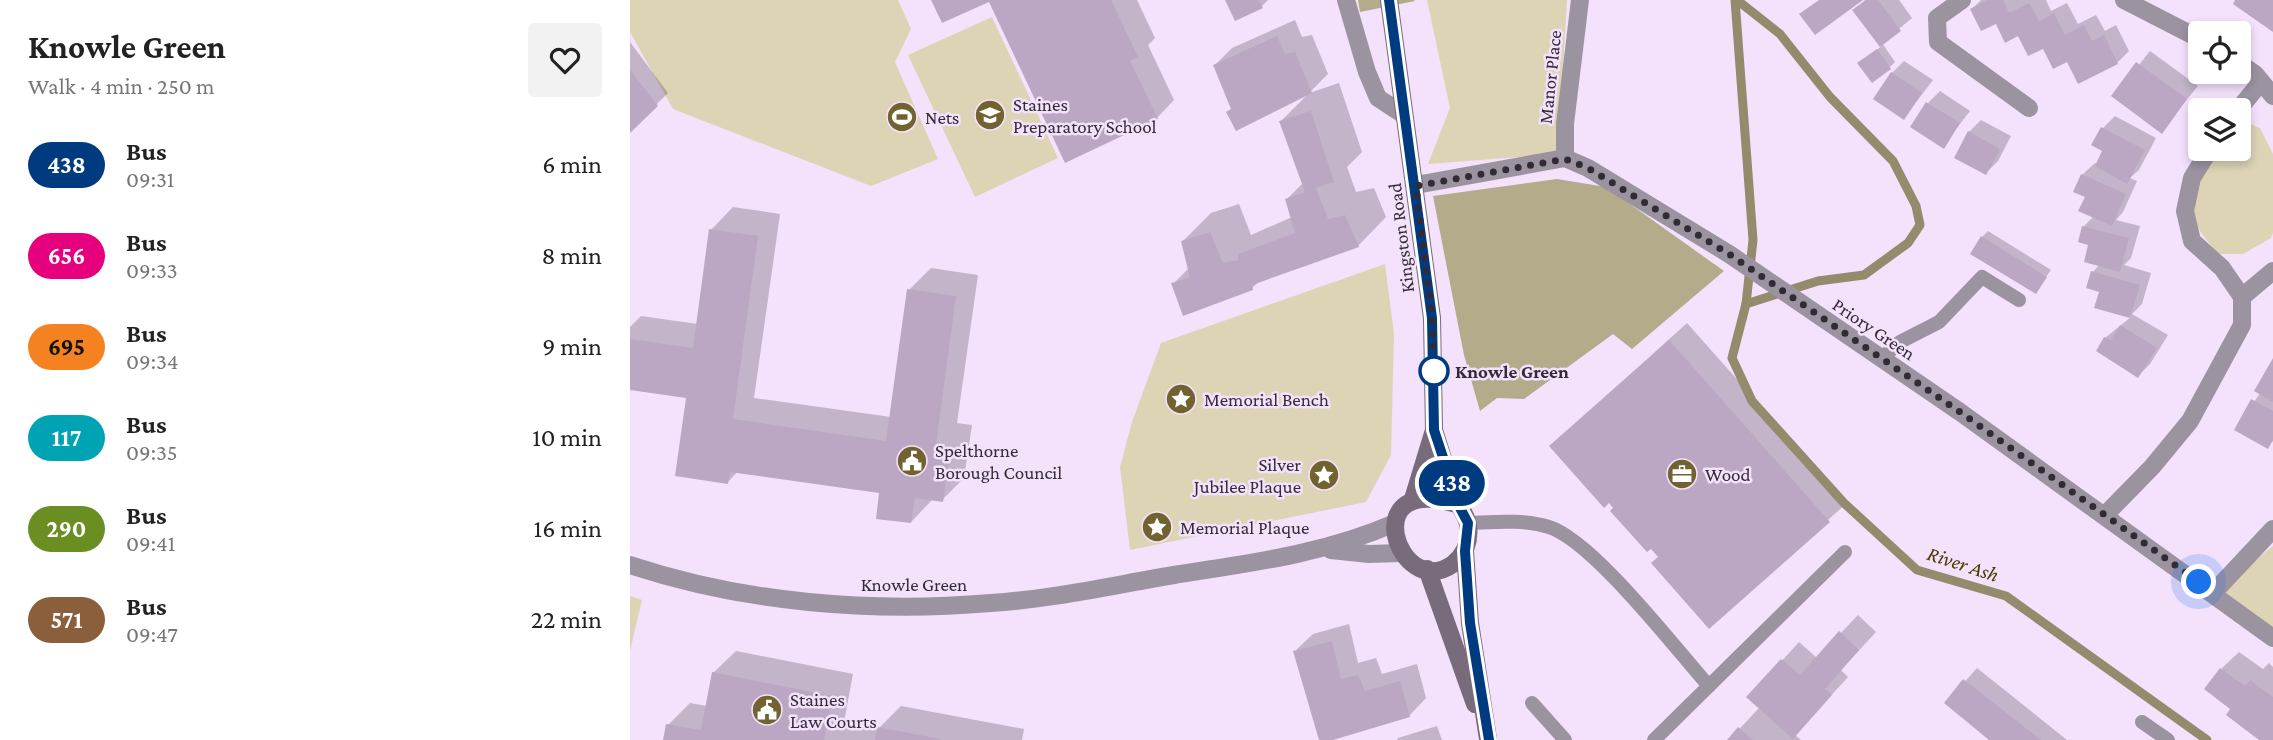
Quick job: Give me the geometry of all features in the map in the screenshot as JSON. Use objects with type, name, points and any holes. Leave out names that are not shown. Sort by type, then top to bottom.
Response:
[{"type":"street","points":[[1346,0],[1367,72],[1378,99],[1404,115]]},
{"type":"street","name":"Kingston Road","points":[[1390,0],[1432,318],[1434,430],[1459,506]]},
{"type":"street","name":"Manor Place","points":[[1565,159],[1565,124],[1580,0]]},
{"type":"street","points":[[1962,0],[1937,18],[1938,42],[2029,108]]},
{"type":"street","points":[[2124,0],[2188,33]]},
{"type":"street","points":[[2251,73],[2273,96]]},
{"type":"street","points":[[2248,98],[2261,82]]},
{"type":"street","points":[[1416,186],[1565,159]]},
{"type":"street","name":"Priory Green","points":[[1565,159],[1624,188],[1729,254],[2105,515],[2273,638]]},
{"type":"street","points":[[2105,515],[2152,467],[2190,421],[2242,325],[2242,297],[2221,268],[2192,241],[2185,211],[2192,178],[2203,161]]},
{"type":"street","points":[[2242,297],[2273,271]]},
{"type":"street","name":"Kingston Road","points":[[1413,499],[1434,430]]},
{"type":"street","points":[[1465,551],[1454,564],[1441,570],[1412,564],[1401,553],[1395,538],[1395,523],[1402,509],[1413,499],[1438,498],[1459,506],[1468,523],[1465,551],[1470,623],[1489,739]]},
{"type":"street","name":"Knowle Green","points":[[630,565],[754,595],[831,604],[952,606],[1046,597],[1324,548],[1395,523]]},
{"type":"street","points":[[2213,593],[2273,529]]},
{"type":"street","name":"Knowle Green","points":[[1324,548],[1369,554],[1401,553]]},
{"type":"street","points":[[1427,569],[1489,739]]},
{"type":"lane","points":[[1881,359],[1900,342],[1939,321],[1958,305],[1982,277],[2019,300]]},
{"type":"lane","points":[[1468,523],[1527,523],[1549,527],[1571,537],[1605,569],[1709,686]]},
{"type":"lane","points":[[1654,740],[1845,552]]},
{"type":"lane","points":[[1532,703],[1565,740]]},
{"type":"lane","points":[[2142,722],[2168,740]]},
{"type":"shaded area","points":[[630,0],[898,0],[911,29],[895,62],[938,159],[871,186],[673,109],[630,32]]},
{"type":"shaded area","points":[[1358,0],[1414,0],[1415,1],[1360,12]]},
{"type":"shaded area","points":[[1427,0],[1567,0],[1558,154],[1428,164],[1450,108]]},
{"type":"shaded area","points":[[992,17],[1058,158],[975,197],[908,55]]},
{"type":"shaded area","points":[[2251,124],[2260,128],[2273,154],[2273,233],[2271,238],[2243,254],[2220,254],[2198,227],[2193,214],[2195,189],[2211,163],[2251,161]]},
{"type":"shaded area","points":[[1557,179],[1606,187],[1724,271],[1632,349],[1613,334],[1524,399],[1497,398],[1480,411],[1464,355],[1433,196]]},
{"type":"shaded area","points":[[1385,264],[1394,334],[1391,455],[1366,502],[1130,550],[1120,467],[1132,422],[1161,343]]},
{"type":"shaded area","points":[[2273,546],[2273,635],[2213,593]]},
{"type":"shaded area","points":[[630,596],[642,600],[630,651]]},
{"type":"building","points":[[931,0],[1111,0],[1138,57],[1130,61],[1158,119],[1065,163],[989,2],[942,23]]},
{"type":"building","points":[[1225,0],[1259,0],[1263,8],[1235,21]]},
{"type":"building","points":[[1819,0],[1863,0],[1815,35],[1799,14]]},
{"type":"building","points":[[1866,0],[1878,0],[1901,31],[1880,47],[1852,10]]},
{"type":"building","points":[[1987,0],[2003,0],[2009,13],[2029,3],[2039,21],[2054,13],[2065,35],[2084,25],[2092,41],[2104,35],[2118,64],[2078,84],[2067,62],[2053,69],[2043,49],[2028,56],[2018,36],[2005,43],[1996,24],[1981,31],[1970,9]]},
{"type":"building","points":[[2235,0],[2273,0],[2273,32],[2233,4]]},
{"type":"building","points":[[1277,36],[1285,54],[1295,52],[1312,93],[1236,131],[1226,112],[1231,109],[1213,65]]},
{"type":"building","points":[[1877,49],[1891,69],[1872,83],[1857,63]]},
{"type":"building","points":[[2136,62],[2187,99],[2162,134],[2111,96]]},
{"type":"building","points":[[630,70],[658,106],[630,133]]},
{"type":"building","points":[[1891,72],[1922,93],[1904,120],[1873,99]]},
{"type":"building","points":[[1926,102],[1960,123],[1944,149],[1910,127]]},
{"type":"building","points":[[1311,111],[1334,182],[1316,188],[1328,219],[1345,215],[1359,247],[1252,285],[1253,290],[1183,316],[1171,283],[1190,278],[1181,241],[1210,232],[1223,263],[1238,260],[1238,254],[1295,233],[1285,199],[1305,192],[1279,121]]},
{"type":"building","points":[[2101,127],[2145,150],[2127,184],[2095,166],[2102,151],[2091,145]]},
{"type":"building","points":[[1968,131],[2000,149],[1986,175],[1954,158]]},
{"type":"building","points":[[2081,174],[2126,194],[2112,226],[2078,211],[2085,197],[2073,192]]},
{"type":"building","points":[[2082,226],[2129,238],[2120,272],[2084,262],[2088,245],[2078,242]]},
{"type":"building","points":[[709,229],[758,236],[733,419],[886,441],[907,289],[956,296],[936,445],[951,447],[943,502],[915,498],[911,523],[876,519],[879,493],[730,472],[728,484],[675,476],[686,398],[630,390],[630,339],[693,348]]},
{"type":"building","points":[[1981,236],[2047,277],[2036,294],[1970,254]]},
{"type":"building","points":[[2091,271],[2140,285],[2130,318],[2094,308],[2099,292],[2086,288]]},
{"type":"building","points":[[2120,325],[2157,348],[2138,378],[2096,351],[2104,337],[2111,340]]},
{"type":"building","name":"Wood","points":[[1669,340],[1830,522],[1709,629],[1651,563],[1658,557],[1651,549],[1647,552],[1610,511],[1613,508],[1609,503],[1604,508],[1549,446]]},
{"type":"building","points":[[2273,358],[2273,402],[2254,391]]},
{"type":"building","points":[[2251,399],[2273,411],[2273,440],[2268,449],[2234,430]]},
{"type":"building","points":[[1839,631],[1859,650],[1825,689],[1832,695],[1793,739],[1746,697],[1781,659],[1800,675]]},
{"type":"building","points":[[1332,641],[1341,679],[1358,675],[1365,691],[1400,681],[1410,717],[1333,740],[1319,740],[1293,651]]},
{"type":"building","points":[[2220,668],[2245,686],[2250,680],[2273,697],[2273,740],[2259,740],[2226,715],[2230,709],[2204,689]]},
{"type":"building","name":"Staines Law Courts","points":[[712,672],[832,696],[824,740],[663,740],[666,724],[701,730]]},
{"type":"building","points":[[1963,679],[2041,740],[1989,740],[1944,703]]},
{"type":"building","name":"Staines Law Courts","points":[[877,727],[940,739],[940,740],[875,740]]},
{"type":"building","points":[[1738,727],[1753,740],[1727,740]]},
{"type":"waterway","name":"River Ash","points":[[1735,0],[1753,240],[1746,304]]},
{"type":"waterway","name":"River Ash","points":[[1737,0],[1780,34],[1830,97],[1893,161],[1916,206],[1920,225],[1908,243],[1864,275],[1818,281],[1746,304],[1732,358],[1752,401],[1844,503],[1917,570],[2006,596],[2207,740]]},
{"type":"bus line","name":"438","points":[[1389,0],[1432,318],[1434,430],[1459,506],[1468,523],[1465,551],[1470,623],[1489,740]]},
{"type":"place","name":"Staines Preparatory School","points":[[990,115]]},
{"type":"place","name":"Nets","points":[[902,117]]},
{"type":"place","name":"Knowle Green","points":[[1434,371]]},
{"type":"place","name":"Memorial Bench","points":[[1181,399]]},
{"type":"place","name":"Spelthorne Borough Council","points":[[912,461]]},
{"type":"place","name":"Wood","points":[[1682,474]]},
{"type":"place","name":"Silver Jubilee Plaque","points":[[1324,475]]},
{"type":"place","name":"Memorial Plaque","points":[[1157,527]]},
{"type":"place","name":"Staines Law Courts","points":[[767,710]]},
{"type":"route","points":[[1434,371],[1432,318],[1416,186],[1436,180],[1565,159],[1624,188],[1729,254],[1960,412],[2199,582]]}]
